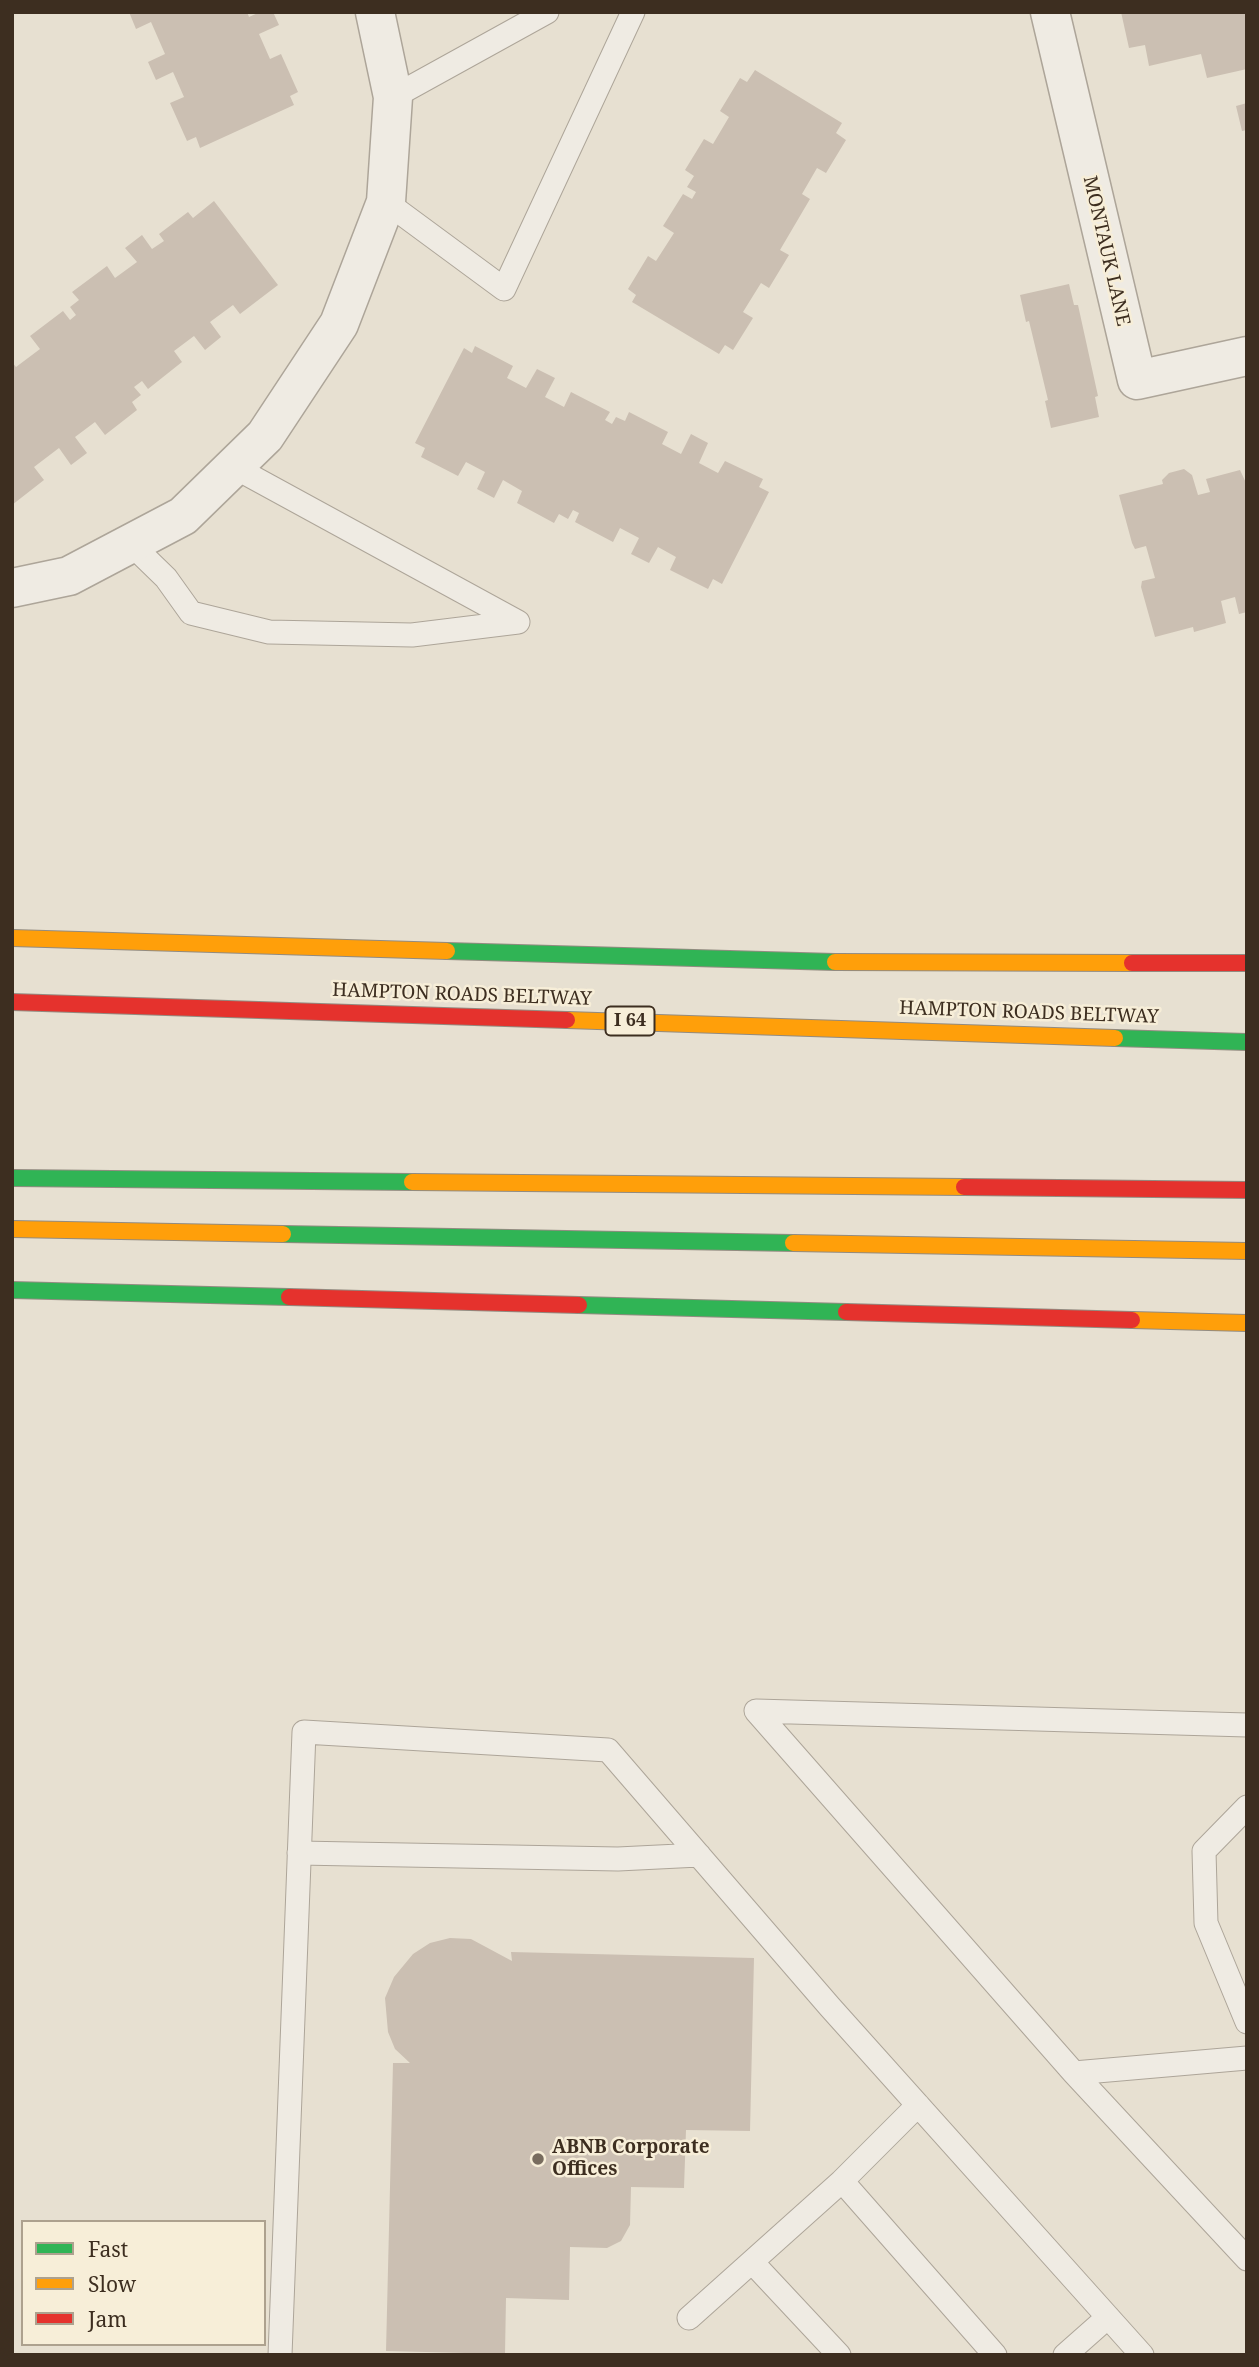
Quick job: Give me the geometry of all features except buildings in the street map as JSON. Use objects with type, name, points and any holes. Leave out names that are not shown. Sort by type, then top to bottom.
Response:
[{"type":"highway","points":[[12,938],[881,963],[1247,963]]},
{"type":"highway","name":"HAMPTON ROADS BELTWAY","points":[[12,1002],[1247,1042]]},
{"type":"highway","points":[[12,1178],[1247,1190]]},
{"type":"highway","points":[[12,1229],[1247,1251]]},
{"type":"highway","points":[[12,1290],[1247,1323]]},
{"type":"street","points":[[12,588],[69,576],[183,516],[265,436],[339,324],[386,202],[393,97],[375,12]]},
{"type":"street","name":"MONTAUK LANE","points":[[1050,12],[1137,380],[1247,356]]},
{"type":"lane","points":[[393,97],[547,12]]},
{"type":"lane","points":[[386,202],[504,289],[633,12]]},
{"type":"lane","points":[[131,543],[166,578],[191,613],[269,632],[412,635],[518,622],[234,467]]},
{"type":"lane","points":[[1247,1725],[755,1712],[1074,2073],[1247,2259]]},
{"type":"lane","points":[[280,2355],[304,1732],[608,1750],[918,2105],[1142,2355]]},
{"type":"lane","points":[[1247,1807],[1204,1851],[1206,1923],[1247,2022]]},
{"type":"lane","points":[[299,1853],[618,1859],[699,1855]]},
{"type":"lane","points":[[1074,2073],[1247,2058]]},
{"type":"lane","points":[[690,2318],[842,2181],[918,2105]]},
{"type":"lane","points":[[842,2181],[995,2355]]},
{"type":"lane","points":[[752,2262],[839,2355]]},
{"type":"lane","points":[[1065,2355],[1108,2317]]},
{"type":"traffic: fast","points":[[447,951],[835,962]]},
{"type":"traffic: fast","points":[[1115,1038],[1247,1042]]},
{"type":"traffic: fast","points":[[12,1178],[412,1182]]},
{"type":"traffic: fast","points":[[283,1234],[793,1243]]},
{"type":"traffic: fast","points":[[12,1290],[289,1297]]},
{"type":"traffic: fast","points":[[579,1305],[846,1312]]},
{"type":"traffic: slow","points":[[12,938],[447,951]]},
{"type":"traffic: slow","points":[[835,962],[1132,963]]},
{"type":"traffic: slow","points":[[567,1020],[1115,1038]]},
{"type":"traffic: slow","points":[[412,1182],[964,1187]]},
{"type":"traffic: slow","points":[[12,1229],[283,1234]]},
{"type":"traffic: slow","points":[[793,1243],[1247,1251]]},
{"type":"traffic: slow","points":[[1132,1320],[1247,1323]]},
{"type":"traffic: jam","points":[[1132,963],[1247,963]]},
{"type":"traffic: jam","points":[[12,1002],[567,1020]]},
{"type":"traffic: jam","points":[[964,1187],[1247,1190]]},
{"type":"traffic: jam","points":[[289,1297],[579,1305]]},
{"type":"traffic: jam","points":[[846,1312],[1132,1320]]},
{"type":"place","name":"ABNB Corporate Offices","points":[[538,2159]]}]
